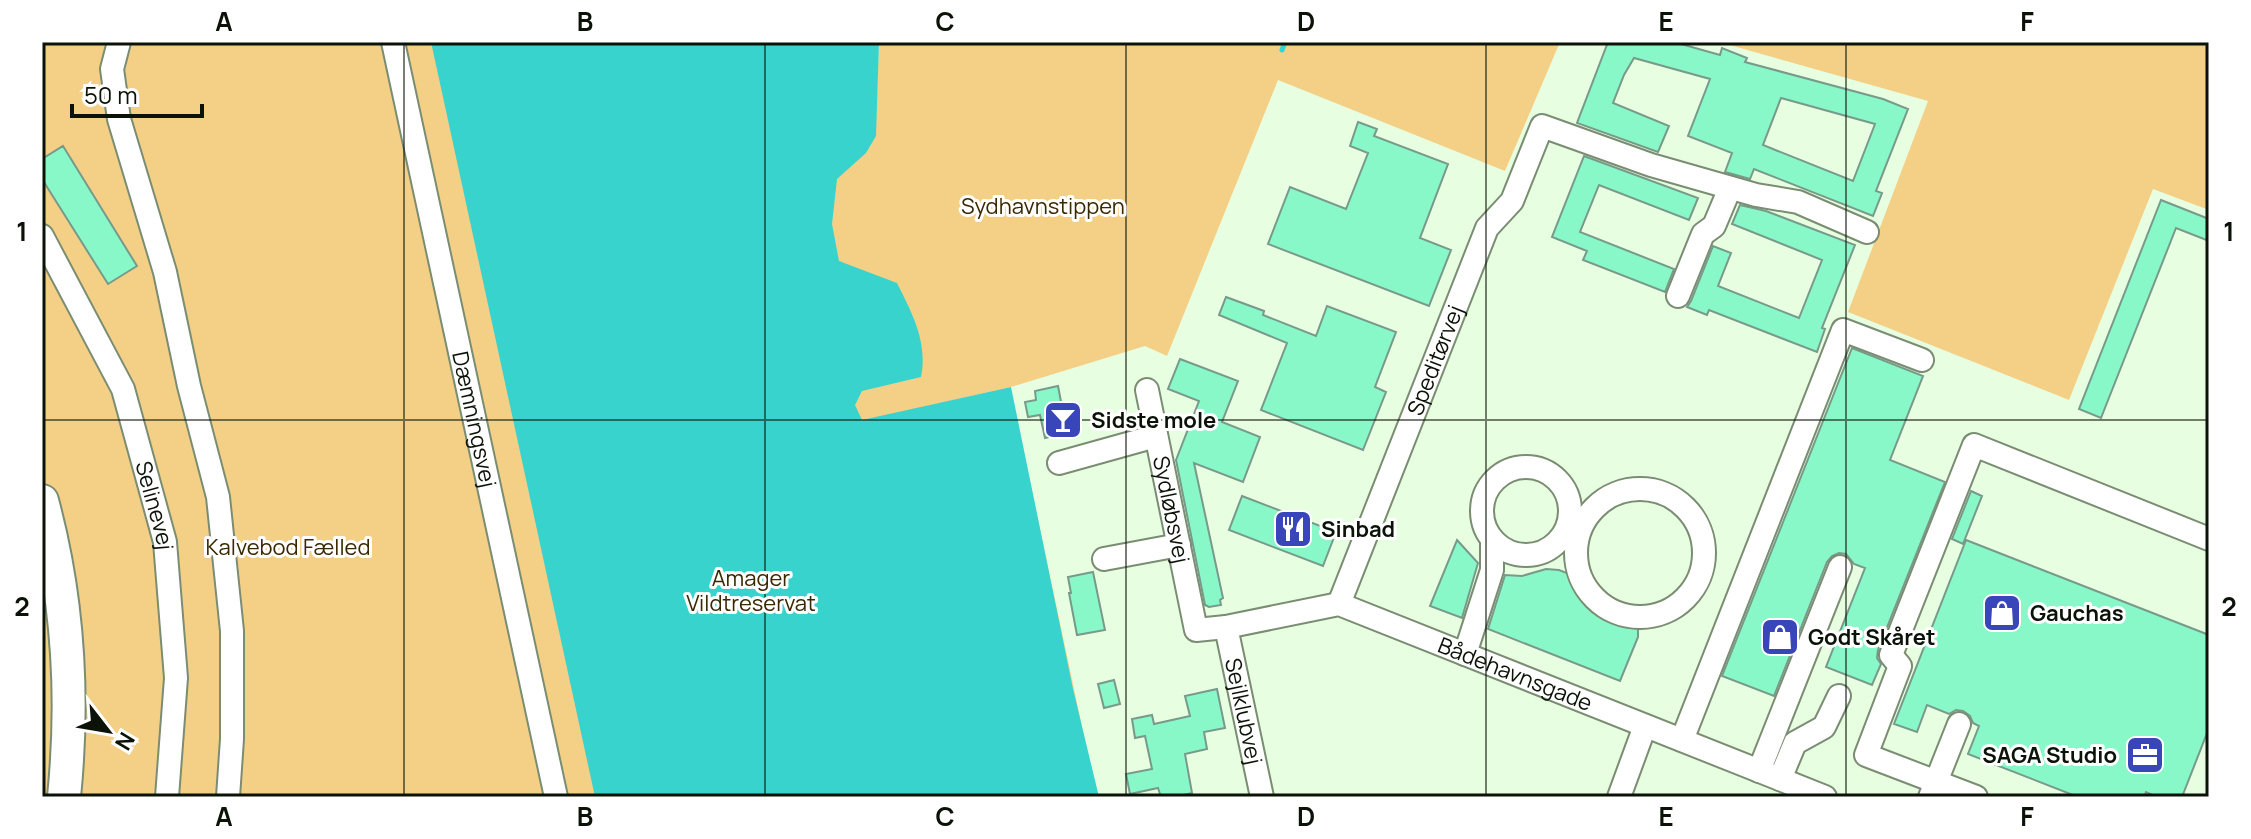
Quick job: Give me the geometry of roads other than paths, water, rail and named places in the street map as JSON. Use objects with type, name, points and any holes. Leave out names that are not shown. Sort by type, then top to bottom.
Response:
[{"type":"highway","points":[[42,501],[60,590],[68,667],[64,797]]},
{"type":"street","points":[[119,42],[112,69],[119,119],[165,272],[189,386],[218,497],[232,631],[232,739],[228,797]]},
{"type":"street","name":"Dæmningsvej","points":[[393,42],[556,797]]},
{"type":"street","name":"Speditørvej","points":[[1339,604],[1487,228],[1512,201],[1542,126],[1651,165],[1730,188]]},
{"type":"street","points":[[1678,296],[1703,234],[1714,226],[1730,188],[1798,202],[1867,232]]},
{"type":"street","name":"Selinevej","points":[[42,236],[123,389],[165,542],[176,678],[167,797]]},
{"type":"street","points":[[1682,740],[1843,330],[1922,360]]},
{"type":"street","name":"Sydløbsvej","points":[[1147,390],[1196,630],[1226,627]]},
{"type":"street","points":[[1059,463],[1156,436]]},
{"type":"street","points":[[1976,797],[1934,790],[1866,755],[1900,666],[1891,655],[1974,445],[2209,539]]},
{"type":"street","points":[[1537,468],[1551,474],[1562,485],[1569,499],[1567,528],[1560,540],[1538,555],[1511,554],[1497,546],[1482,521],[1481,506],[1486,491],[1507,470],[1537,468]]},
{"type":"street","points":[[1636,489],[1657,491],[1676,499],[1692,514],[1702,532],[1705,553],[1701,574],[1691,592],[1676,607],[1657,615],[1636,617],[1615,612],[1598,601],[1584,585],[1577,565],[1576,549],[1587,518],[1597,505],[1615,494],[1636,489]]},
{"type":"street","points":[[1569,499],[1597,505]]},
{"type":"street","points":[[1465,654],[1492,570],[1492,540]]},
{"type":"street","points":[[1104,559],[1179,545]]},
{"type":"street","points":[[1549,550],[1577,565]]},
{"type":"street","points":[[1492,570],[1526,556]]},
{"type":"street","points":[[1770,775],[1840,567]]},
{"type":"street","points":[[1226,627],[1339,604]]},
{"type":"street","name":"Bådehavnsgade","points":[[1339,604],[1825,797]]},
{"type":"street","name":"Sejlklubvej","points":[[1226,627],[1262,797]]},
{"type":"street","points":[[1770,775],[1795,743],[1824,727],[1839,696]]},
{"type":"street","points":[[1934,790],[1959,724]]},
{"type":"street","points":[[1619,797],[1645,726]]},
{"type":"water","name":"Amager Vildtreservat","points":[[431,42],[879,42],[876,136],[866,153],[837,179],[832,224],[839,261],[897,283],[917,328],[923,364],[921,377],[862,391],[855,405],[862,420],[1011,387],[1073,689],[1099,797],[595,797]]},
{"type":"waterway","points":[[1282,50],[1285,42]]},
{"type":"place","name":"Sidste mole","points":[[1063,420]]},
{"type":"place","name":"Sinbad","points":[[1293,529]]},
{"type":"place","name":"Gauchas","points":[[2002,613]]},
{"type":"place","name":"Godt Skåret","points":[[1780,637]]},
{"type":"place","name":"SAGA Studio","points":[[2145,755]]},
{"type":"park label","name":"Sydhavnstippen","points":[[1043,206]]},
{"type":"park label","name":"Kalvebod Fælled","points":[[288,547]]}]
